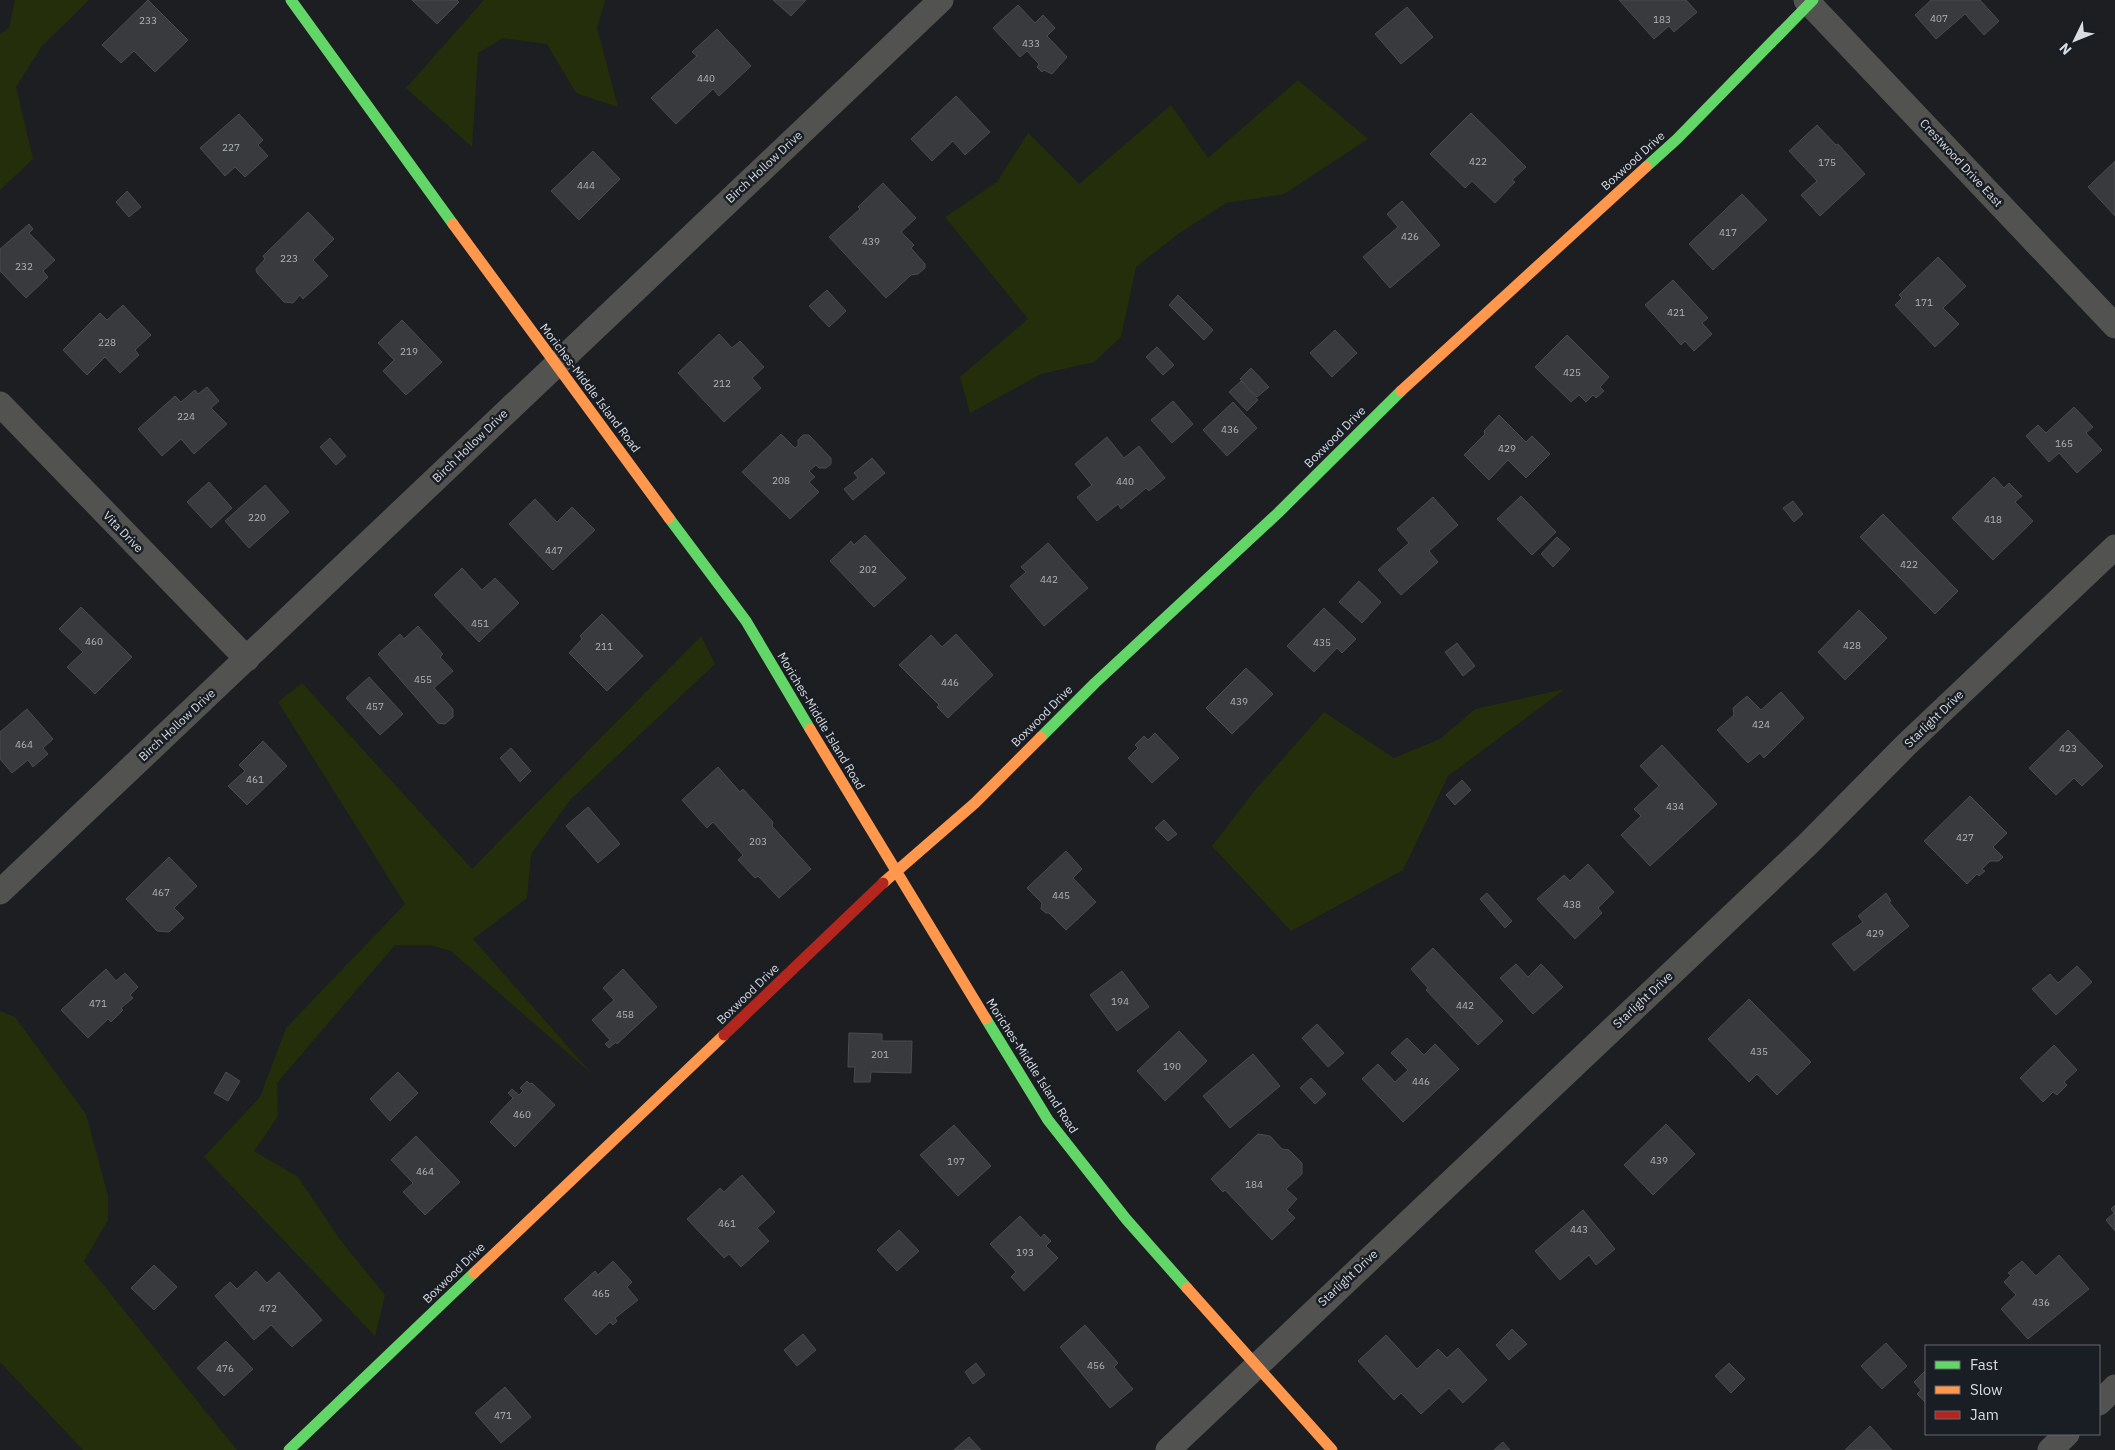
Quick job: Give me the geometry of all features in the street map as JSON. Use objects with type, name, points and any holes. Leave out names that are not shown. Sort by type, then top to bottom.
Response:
[{"type":"street","name":"Moriches-Middle Island Road","points":[[291,0],[555,365],[746,621],[895,872],[1048,1120],[1126,1219],[1332,1450]]},
{"type":"street","name":"Birch Hollow Drive","points":[[0,892],[941,0]]},
{"type":"street","name":"Crestwood Drive East","points":[[1810,1],[2115,326]]},
{"type":"street","name":"Boxwood Drive","points":[[288,1450],[895,872],[974,803],[1095,683],[1278,513],[1408,384],[1678,139],[1810,1]]},
{"type":"street","name":"Vita Drive","points":[[0,404],[247,659]]},
{"type":"street","name":"Starlight Drive","points":[[1168,1450],[1809,843],[1907,744],[2115,547]]},
{"type":"street","points":[[2100,1402],[2115,1387]]},
{"type":"street","points":[[2050,1450],[2066,1435]]},
{"type":"green space","points":[[15,0],[89,0],[42,46],[16,87],[33,159],[0,190],[0,34],[9,28]]},
{"type":"green space","points":[[484,0],[605,0],[597,28],[618,107],[576,93],[547,44],[503,38],[478,53],[472,147],[406,88]]},
{"type":"green space","points":[[1298,80],[1368,139],[1284,194],[1226,203],[1178,234],[1136,267],[1121,337],[1094,362],[1041,374],[970,413],[960,377],[1028,319],[945,217],[997,182],[1028,133],[1079,184],[1171,105],[1208,158]]},
{"type":"green space","points":[[701,636],[715,664],[570,800],[531,854],[527,898],[473,939],[593,1075],[451,951],[430,945],[395,945],[277,1083],[278,1116],[254,1151],[298,1177],[341,1241],[385,1295],[375,1336],[204,1157],[260,1097],[286,1028],[405,904],[278,702],[302,683],[472,869]]},
{"type":"green space","points":[[1565,689],[1448,776],[1403,870],[1291,931],[1212,846],[1256,789],[1324,712],[1394,758],[1440,739],[1475,709]]},
{"type":"green space","points":[[0,1011],[15,1017],[86,1114],[108,1196],[108,1220],[84,1261],[237,1450],[83,1450],[0,1362]]},
{"type":"building","points":[[148,0],[188,40],[155,72],[134,51],[121,63],[102,45]]},
{"type":"building","points":[[412,0],[457,0],[459,2],[437,24]]},
{"type":"building","points":[[773,0],[806,0],[791,16]]},
{"type":"building","points":[[1619,0],[1686,0],[1697,12],[1674,32],[1669,26],[1654,39]]},
{"type":"building","points":[[1931,0],[1980,0],[1999,21],[1984,35],[1965,14],[1936,39],[1915,15]]},
{"type":"building","points":[[1018,5],[1035,23],[1043,15],[1055,28],[1047,36],[1067,57],[1052,74],[1044,70],[1042,72],[1037,67],[1039,64],[1027,51],[1020,57],[993,28]]},
{"type":"building","points":[[1407,7],[1433,37],[1401,64],[1375,34]]},
{"type":"building","points":[[717,29],[751,66],[719,96],[713,89],[676,124],[651,98],[697,56],[692,52]]},
{"type":"building","points":[[956,96],[990,132],[965,155],[953,141],[932,161],[911,139]]},
{"type":"building","points":[[1471,113],[1526,167],[1512,180],[1515,182],[1495,203],[1472,181],[1465,188],[1430,154]]},
{"type":"building","points":[[239,114],[263,140],[258,145],[268,156],[245,177],[235,167],[225,176],[200,148]]},
{"type":"building","points":[[1817,125],[1836,145],[1838,144],[1865,174],[1820,216],[1801,195],[1817,181],[1789,151]]},
{"type":"building","points":[[593,151],[620,179],[579,220],[551,191]]},
{"type":"building","points":[[2115,161],[2115,216],[2088,187]]},
{"type":"building","points":[[883,183],[916,218],[901,232],[914,245],[911,248],[925,264],[925,268],[918,274],[911,275],[886,298],[829,237],[860,209],[858,207]]},
{"type":"building","points":[[127,191],[141,207],[129,217],[116,202]]},
{"type":"building","points":[[1742,194],[1767,220],[1713,270],[1689,244]]},
{"type":"building","points":[[1402,201],[1440,245],[1390,288],[1363,257],[1398,227],[1387,214]]},
{"type":"building","points":[[308,212],[334,239],[313,260],[328,276],[303,299],[300,295],[293,303],[284,302],[257,273],[256,269],[265,259],[263,256]]},
{"type":"building","points":[[29,224],[33,229],[29,233],[55,260],[43,271],[48,277],[26,298],[0,271],[0,249]]},
{"type":"building","points":[[1938,257],[1966,286],[1943,308],[1959,324],[1935,347],[1895,305],[1902,298],[1899,295]]},
{"type":"building","points":[[1673,280],[1708,318],[1702,323],[1712,334],[1694,351],[1685,341],[1681,345],[1645,305]]},
{"type":"building","points":[[827,290],[846,311],[829,327],[809,306]]},
{"type":"building","points":[[1178,295],[1213,330],[1204,340],[1169,305]]},
{"type":"building","points":[[123,305],[151,335],[135,350],[139,355],[120,373],[105,357],[87,375],[63,350],[100,313],[107,320]]},
{"type":"building","points":[[402,320],[442,362],[406,395],[383,371],[394,360],[378,343]]},
{"type":"building","points":[[1335,330],[1357,353],[1332,377],[1310,353]]},
{"type":"building","points":[[719,334],[732,348],[740,341],[764,367],[752,378],[761,388],[724,422],[678,373]]},
{"type":"building","points":[[1567,335],[1609,377],[1600,387],[1604,391],[1596,398],[1593,395],[1586,402],[1579,395],[1571,402],[1535,367]]},
{"type":"building","points":[[1157,347],[1174,365],[1163,375],[1146,357]]},
{"type":"building","points":[[1251,368],[1269,387],[1257,397],[1240,379]]},
{"type":"building","points":[[1241,381],[1258,400],[1247,411],[1229,392]]},
{"type":"building","points":[[207,387],[219,401],[211,408],[227,424],[194,454],[181,439],[162,456],[138,429],[175,396],[181,402],[195,390],[198,394]]},
{"type":"building","points":[[1173,401],[1193,424],[1172,443],[1151,420]]},
{"type":"building","points":[[1233,402],[1257,428],[1227,456],[1203,430]]},
{"type":"building","points":[[2074,407],[2093,427],[2086,433],[2102,450],[2077,473],[2059,453],[2049,462],[2026,436],[2038,425],[2046,433]]},
{"type":"building","points":[[1499,415],[1526,442],[1532,436],[1550,454],[1526,478],[1508,460],[1489,480],[1464,455],[1485,434],[1484,431]]},
{"type":"building","points":[[781,434],[795,448],[798,446],[798,440],[803,435],[809,435],[831,458],[831,464],[826,468],[819,468],[816,465],[809,471],[815,477],[809,482],[819,492],[790,519],[742,472]]},
{"type":"building","points":[[1107,437],[1124,458],[1139,446],[1165,478],[1149,491],[1146,488],[1121,509],[1118,504],[1097,521],[1077,497],[1092,485],[1075,464]]},
{"type":"building","points":[[330,438],[346,456],[336,465],[320,447]]},
{"type":"building","points":[[872,458],[885,473],[853,500],[844,489],[858,478],[854,473]]},
{"type":"building","points":[[1994,477],[2004,488],[2009,483],[2022,496],[2015,502],[2033,521],[1993,560],[1952,518]]},
{"type":"building","points":[[209,482],[232,508],[211,528],[187,502]]},
{"type":"building","points":[[265,485],[289,512],[249,548],[225,521]]},
{"type":"building","points":[[1521,496],[1556,532],[1532,555],[1497,519]]},
{"type":"building","points":[[1433,497],[1458,525],[1429,551],[1438,562],[1401,595],[1378,570],[1409,543],[1397,529]]},
{"type":"building","points":[[535,499],[557,522],[572,507],[595,530],[553,570],[509,524]]},
{"type":"building","points":[[1793,501],[1803,514],[1794,522],[1783,508]]},
{"type":"building","points":[[1883,514],[1958,591],[1935,614],[1860,537]]},
{"type":"building","points":[[865,535],[906,578],[874,607],[830,561],[851,541],[854,545]]},
{"type":"building","points":[[1557,537],[1570,549],[1553,567],[1541,554]]},
{"type":"building","points":[[1048,543],[1088,588],[1044,626],[1010,586],[1026,572],[1021,567]]},
{"type":"building","points":[[462,568],[482,590],[495,578],[519,603],[479,642],[434,595]]},
{"type":"building","points":[[1359,581],[1381,602],[1362,623],[1339,602]]},
{"type":"building","points":[[81,607],[132,657],[95,694],[67,667],[83,652],[59,629]]},
{"type":"building","points":[[1324,608],[1356,639],[1342,653],[1337,648],[1314,672],[1287,646]]},
{"type":"building","points":[[1859,610],[1887,638],[1845,680],[1818,652]]},
{"type":"building","points":[[602,614],[643,656],[607,691],[569,653],[582,639],[580,636]]},
{"type":"building","points":[[418,626],[443,654],[440,657],[453,671],[434,688],[453,709],[453,717],[445,724],[438,723],[378,654],[400,634],[404,639]]},
{"type":"building","points":[[956,634],[993,675],[948,718],[937,707],[939,705],[899,665],[931,635],[942,647]]},
{"type":"building","points":[[1457,643],[1475,666],[1463,676],[1445,652]]},
{"type":"building","points":[[1246,668],[1273,694],[1232,734],[1206,708]]},
{"type":"building","points":[[369,677],[403,714],[380,735],[346,698]]},
{"type":"building","points":[[1781,692],[1804,718],[1764,758],[1760,753],[1748,763],[1717,730],[1734,715],[1733,708],[1747,696],[1761,710]]},
{"type":"building","points":[[27,709],[53,739],[43,748],[48,754],[33,767],[28,760],[12,773],[0,759],[0,732]]},
{"type":"building","points":[[2068,730],[2103,766],[2082,786],[2074,778],[2056,795],[2029,768]]},
{"type":"building","points":[[1155,733],[1179,758],[1152,783],[1128,758],[1138,748],[1135,745],[1144,736],[1148,740]]},
{"type":"building","points":[[263,741],[287,766],[247,805],[228,786],[245,771],[239,765]]},
{"type":"building","points":[[1662,745],[1717,804],[1650,866],[1621,835],[1641,816],[1634,809],[1659,786],[1640,766]]},
{"type":"building","points":[[511,748],[531,771],[520,782],[500,758]]},
{"type":"building","points":[[718,767],[740,792],[743,789],[773,822],[772,826],[811,869],[779,898],[758,876],[755,878],[738,860],[743,855],[713,822],[707,828],[682,800]]},
{"type":"building","points":[[1462,780],[1471,790],[1455,805],[1446,795]]},
{"type":"building","points":[[1970,796],[2007,833],[1993,847],[2003,857],[1999,861],[1990,861],[1982,869],[1985,871],[1979,876],[1977,874],[1967,884],[1924,841]]},
{"type":"building","points":[[588,807],[620,844],[598,863],[566,826]]},
{"type":"building","points":[[1164,820],[1177,834],[1168,841],[1155,828]]},
{"type":"building","points":[[1066,851],[1082,869],[1073,878],[1096,902],[1066,930],[1049,913],[1041,909],[1042,903],[1027,888]]},
{"type":"building","points":[[169,857],[197,886],[174,908],[184,918],[169,932],[157,931],[126,899]]},
{"type":"building","points":[[1588,864],[1614,892],[1598,908],[1602,913],[1575,939],[1537,899],[1564,875],[1570,881]]},
{"type":"building","points":[[1487,893],[1512,921],[1505,928],[1480,899]]},
{"type":"building","points":[[1886,893],[1891,901],[1889,902],[1909,926],[1854,971],[1832,944],[1863,922],[1858,916]]},
{"type":"building","points":[[1433,948],[1503,1021],[1478,1045],[1426,990],[1428,988],[1411,969]]},
{"type":"building","points":[[1516,964],[1528,977],[1541,964],[1563,987],[1533,1014],[1500,978]]},
{"type":"building","points":[[2077,966],[2092,982],[2056,1015],[2032,989],[2050,974],[2058,983]]},
{"type":"building","points":[[106,969],[116,981],[125,973],[138,987],[130,995],[133,998],[121,1008],[123,1010],[111,1022],[108,1019],[88,1038],[61,1010]]},
{"type":"building","points":[[623,969],[657,1007],[617,1044],[616,1042],[609,1048],[605,1044],[610,1040],[592,1020],[614,1000],[603,988]]},
{"type":"building","points":[[1122,971],[1149,1007],[1117,1031],[1090,995]]},
{"type":"building","points":[[1749,999],[1811,1062],[1777,1095],[1757,1074],[1749,1082],[1708,1039]]},
{"type":"building","points":[[1317,1024],[1344,1053],[1328,1067],[1302,1038]]},
{"type":"building","points":[[1179,1031],[1207,1061],[1165,1101],[1137,1071]]},
{"type":"building","points":[[849,1033],[882,1034],[882,1041],[912,1041],[911,1073],[871,1072],[870,1082],[854,1082],[855,1067],[848,1067]]},
{"type":"building","points":[[1407,1038],[1424,1055],[1435,1044],[1459,1069],[1403,1122],[1362,1079],[1378,1064],[1395,1082],[1408,1070],[1391,1053]]},
{"type":"building","points":[[2054,1045],[2077,1070],[2064,1082],[2067,1085],[2057,1095],[2053,1092],[2043,1102],[2020,1078]]},
{"type":"building","points":[[1253,1054],[1280,1086],[1230,1128],[1203,1096]]},
{"type":"building","points":[[226,1072],[240,1081],[228,1101],[214,1093]]},
{"type":"building","points":[[398,1072],[418,1093],[390,1121],[370,1099]]},
{"type":"building","points":[[1311,1078],[1326,1094],[1315,1104],[1300,1088]]},
{"type":"building","points":[[527,1081],[530,1084],[532,1083],[555,1105],[515,1147],[490,1122],[513,1098],[508,1093],[512,1089],[519,1095],[523,1091],[520,1088]]},
{"type":"building","points":[[1666,1124],[1695,1154],[1653,1195],[1624,1165]]},
{"type":"building","points":[[954,1125],[991,1166],[958,1196],[920,1155]]},
{"type":"building","points":[[1258,1134],[1270,1136],[1282,1149],[1289,1150],[1302,1163],[1302,1174],[1286,1189],[1297,1199],[1287,1210],[1295,1218],[1272,1240],[1225,1190],[1223,1192],[1211,1179]]},
{"type":"building","points":[[416,1136],[460,1182],[425,1215],[403,1192],[413,1183],[391,1160]]},
{"type":"building","points":[[742,1175],[775,1212],[757,1228],[769,1241],[741,1267],[729,1254],[724,1258],[687,1219],[720,1188],[724,1192]]},
{"type":"building","points":[[2115,1205],[2115,1231],[2106,1220],[2114,1213],[2111,1209]]},
{"type":"building","points":[[1583,1210],[1615,1249],[1596,1265],[1589,1255],[1560,1280],[1535,1251]]},
{"type":"building","points":[[1020,1216],[1041,1238],[1044,1234],[1051,1241],[1046,1246],[1058,1258],[1024,1291],[1011,1277],[1016,1272],[990,1244]]},
{"type":"building","points":[[899,1230],[919,1251],[897,1271],[877,1250]]},
{"type":"building","points":[[2059,1255],[2089,1289],[2028,1339],[2001,1309],[2016,1295],[2004,1282],[2011,1275],[2008,1273],[2022,1261],[2036,1276]]},
{"type":"building","points":[[613,1261],[632,1282],[627,1287],[638,1300],[615,1318],[617,1321],[613,1325],[610,1322],[596,1335],[564,1299],[595,1271],[598,1275]]},
{"type":"building","points":[[154,1265],[177,1287],[154,1310],[131,1288]]},
{"type":"building","points":[[256,1271],[267,1283],[279,1272],[322,1320],[292,1347],[271,1325],[254,1340],[215,1296],[230,1282],[237,1289]]},
{"type":"building","points":[[1085,1325],[1118,1363],[1114,1367],[1133,1389],[1110,1408],[1060,1347]]},
{"type":"building","points":[[1512,1329],[1527,1344],[1509,1360],[1496,1345]]},
{"type":"building","points":[[803,1334],[816,1350],[797,1366],[784,1350]]},
{"type":"building","points":[[1386,1335],[1417,1369],[1438,1349],[1447,1358],[1458,1348],[1487,1380],[1463,1403],[1449,1388],[1421,1414],[1401,1393],[1394,1400],[1358,1361]]},
{"type":"building","points":[[226,1341],[253,1369],[224,1396],[197,1368]]},
{"type":"building","points":[[1886,1343],[1907,1366],[1882,1389],[1861,1366]]},
{"type":"building","points":[[976,1363],[985,1375],[973,1384],[965,1372]]},
{"type":"building","points":[[1729,1363],[1745,1379],[1731,1393],[1715,1376]]},
{"type":"building","points":[[1925,1371],[1925,1402],[1917,1394],[1921,1390],[1914,1382]]},
{"type":"building","points":[[505,1387],[531,1417],[501,1443],[475,1413]]},
{"type":"building","points":[[1870,1426],[1892,1450],[1845,1450]]},
{"type":"building","points":[[969,1437],[981,1450],[954,1450]]},
{"type":"building","points":[[1503,1442],[1510,1450],[1494,1450]]},
{"type":"traffic: fast","points":[[291,0],[453,224]]},
{"type":"traffic: fast","points":[[1646,167],[1677,139],[1813,0]]},
{"type":"traffic: fast","points":[[1041,737],[1095,683],[1278,513],[1401,391]]},
{"type":"traffic: fast","points":[[669,518],[746,621],[810,729]]},
{"type":"traffic: fast","points":[[986,1019],[1048,1120],[1126,1219],[1187,1288]]},
{"type":"traffic: fast","points":[[289,1450],[474,1273]]},
{"type":"traffic: slow","points":[[1401,391],[1646,167]]},
{"type":"traffic: slow","points":[[453,224],[669,518]]},
{"type":"traffic: slow","points":[[810,729],[986,1019]]},
{"type":"traffic: slow","points":[[883,883],[975,803],[1041,737]]},
{"type":"traffic: slow","points":[[474,1273],[724,1035]]},
{"type":"traffic: slow","points":[[1187,1288],[1332,1450]]},
{"type":"traffic: jam","points":[[724,1035],[883,883]]}]
